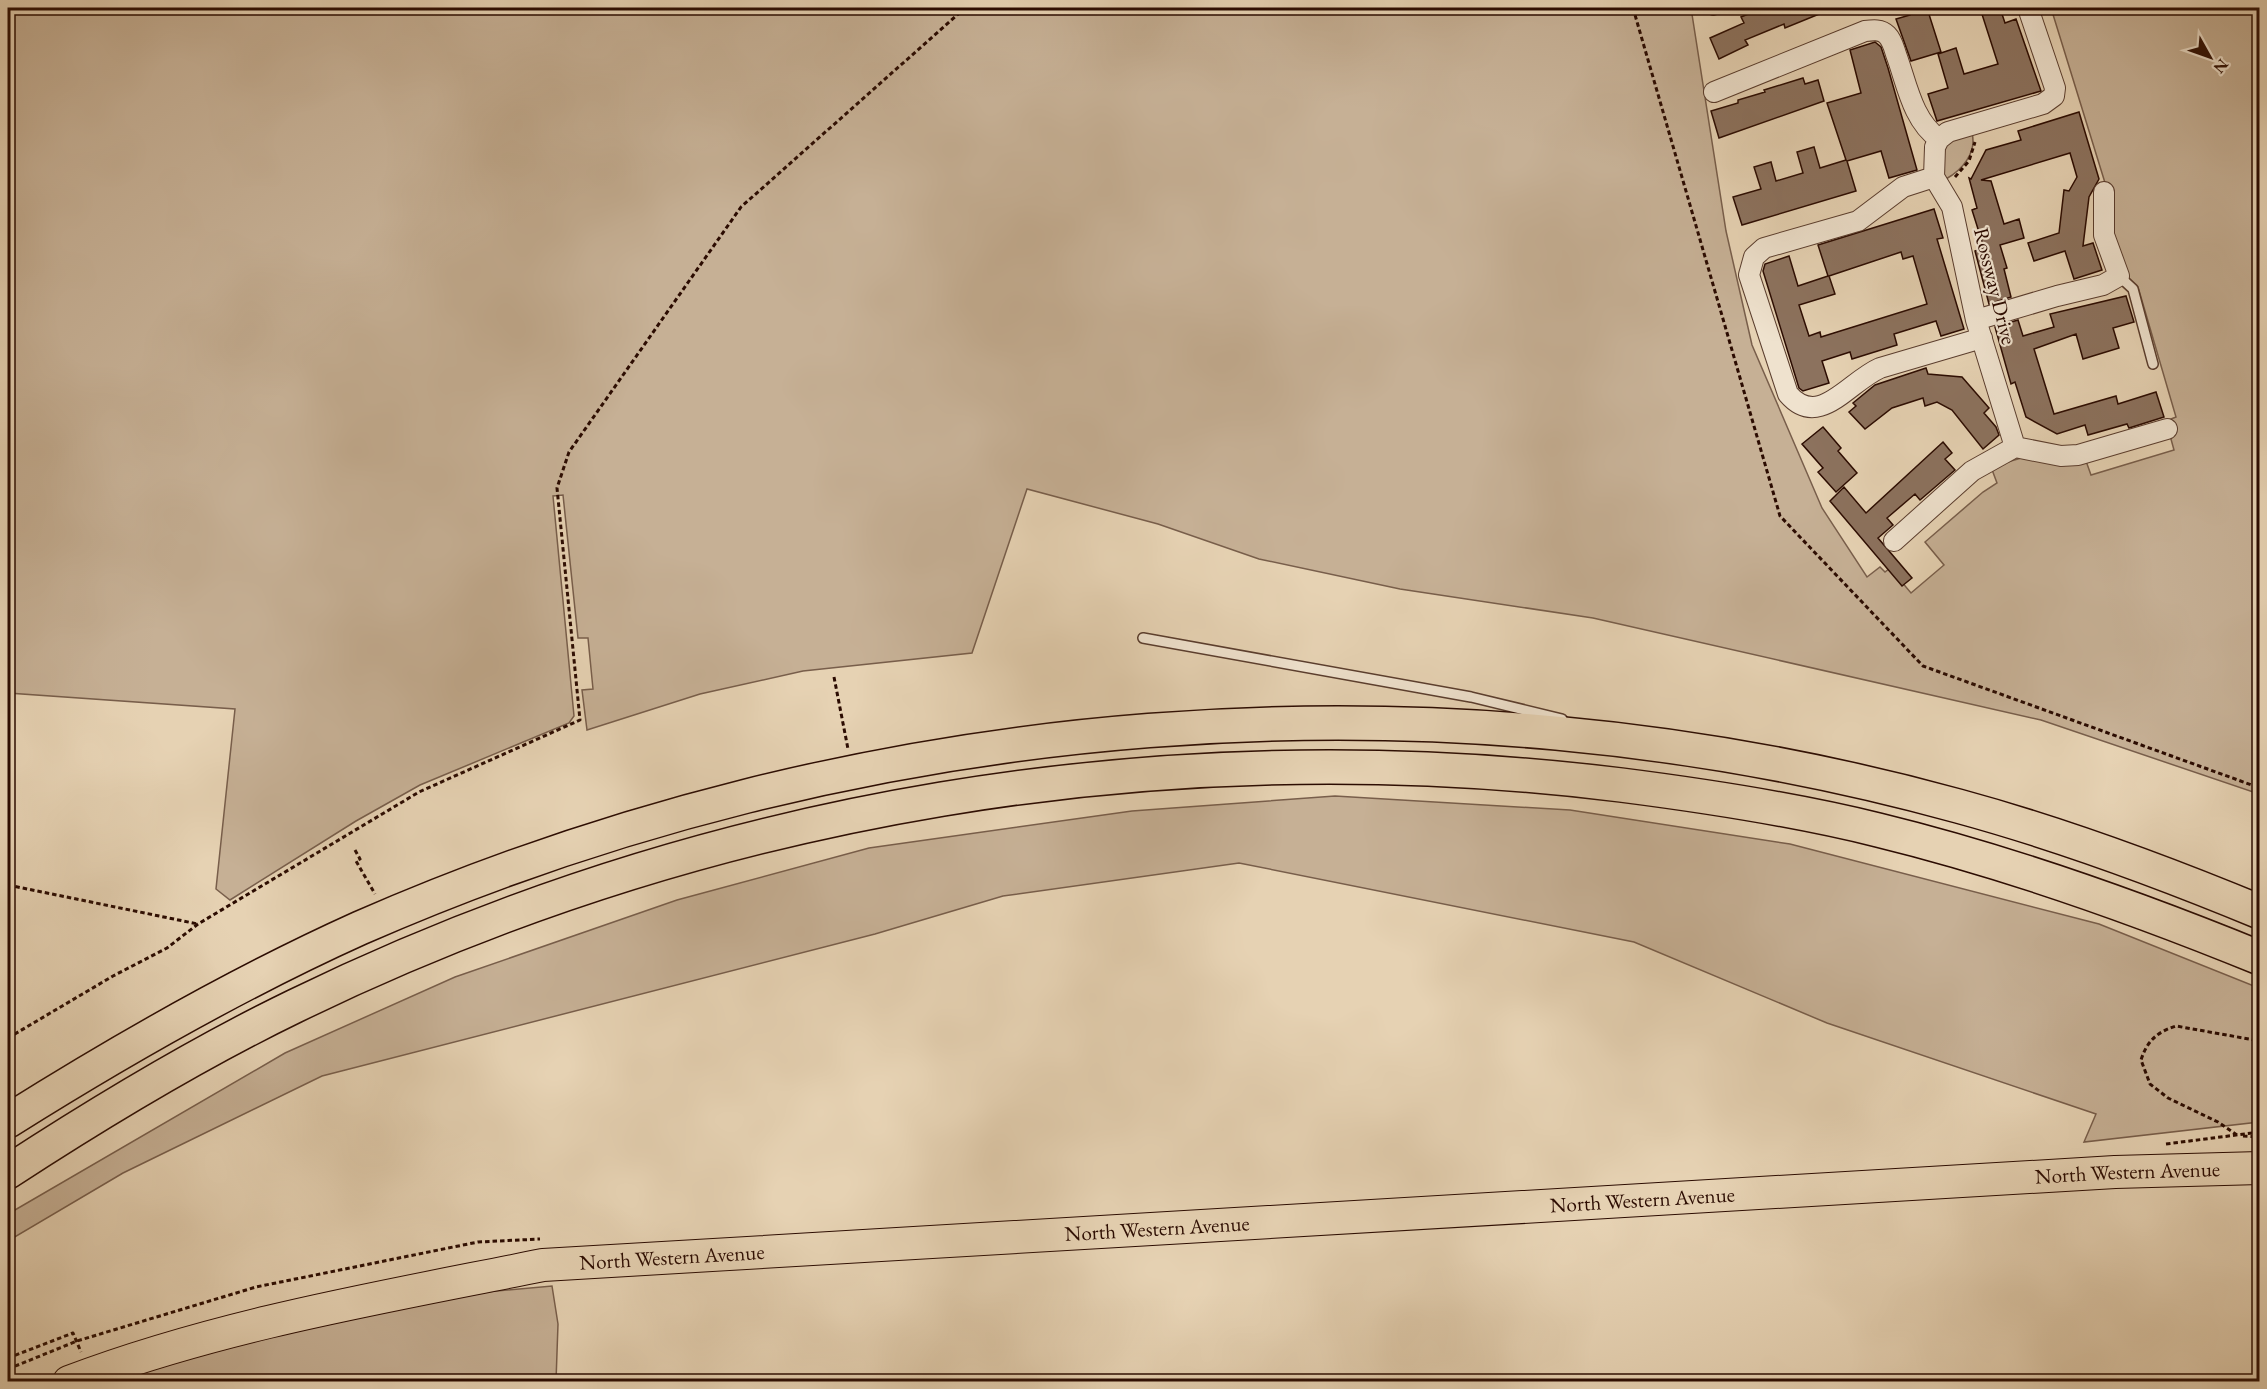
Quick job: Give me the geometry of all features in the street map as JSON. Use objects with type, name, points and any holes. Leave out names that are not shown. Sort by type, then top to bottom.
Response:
[{"type":"highway","points":[[8,1121],[190,1012],[327,944],[443,893],[616,832],[708,805],[853,772],[999,746],[1176,728],[1270,724],[1471,726],[1577,735],[1682,748],[1785,766],[1953,805],[2116,856],[2259,912]]},
{"type":"highway","points":[[8,1172],[138,1092],[293,1006],[396,960],[546,900],[708,850],[810,824],[996,789],[1096,778],[1273,766],[1371,766],[1495,772],[1675,792],[1773,808],[1875,829],[2002,864],[2101,896],[2259,958]]},
{"type":"highway","name":"North Western Avenue","points":[[69,1382],[200,1339],[348,1304],[543,1264],[2103,1173],[2259,1168]]},
{"type":"street","points":[[1714,92],[1865,31],[1876,30],[1884,33],[1892,41],[1912,100],[1923,124],[1939,138],[1948,132],[2043,104],[2054,96],[2055,88],[2028,8]]},
{"type":"street","name":"Rossway Drive","points":[[1939,138],[1935,147],[1937,181],[1952,207],[1979,329],[2015,447]]},
{"type":"street","points":[[1937,181],[1903,187],[1858,221],[1757,252],[1750,263],[1749,275],[1788,393],[1794,401],[1808,408],[1823,406],[1864,375],[2057,296],[2103,285],[2119,276],[2104,235],[2104,192]]},
{"type":"street","points":[[1894,541],[1972,471],[2015,447],[2061,456],[2078,455],[2167,429]]},
{"type":"lane","points":[[2119,276],[2133,289],[2153,364]]},
{"type":"lane","points":[[1143,638],[1471,697],[1572,722]]},
{"type":"lane","points":[[1594,727],[1682,748]]},
{"type":"path","points":[[8,1038],[114,976],[168,948],[198,924],[419,792],[580,720],[557,488],[569,453],[741,207],[965,8]]},
{"type":"path","points":[[1633,8],[1780,516],[1923,666],[2259,788]]},
{"type":"path","points":[[1937,181],[1958,175],[1969,161],[1974,151],[1977,123]]},
{"type":"path","points":[[834,677],[853,772]]},
{"type":"path","points":[[356,850],[360,859],[356,861],[373,889]]},
{"type":"path","points":[[8,885],[198,924]]},
{"type":"path","points":[[2259,1041],[2176,1026],[2163,1030],[2153,1038],[2145,1047],[2141,1060],[2150,1084],[2168,1098],[2218,1122],[2236,1135],[2259,1137]]},
{"type":"path","points":[[8,1358],[73,1333],[77,1341]]},
{"type":"shaded area","points":[[8,8],[1691,8],[1726,231],[1752,345],[1822,508],[1867,577],[1880,567],[1885,572],[1890,568],[1911,593],[1944,565],[1925,542],[1983,492],[1997,483],[1991,467],[2021,458],[2086,461],[2091,475],[2174,450],[2166,421],[2176,417],[2138,287],[2124,276],[2117,262],[2110,199],[2051,8],[2259,8],[2259,794],[2041,720],[1593,618],[1400,589],[1259,559],[1158,524],[1027,489],[972,653],[803,671],[700,694],[587,730],[582,690],[593,689],[588,638],[578,638],[563,495],[553,496],[574,716],[569,723],[420,785],[356,821],[230,900],[216,889],[235,709],[8,693]]},
{"type":"shaded area","points":[[1972,133],[1972,147],[1967,160],[1958,171],[1946,179],[1943,174],[1944,144]]},
{"type":"shaded area","points":[[1335,796],[1570,810],[1790,844],[2099,924],[2259,988],[2259,1122],[2084,1142],[2096,1114],[1827,1023],[1634,942],[1239,863],[1003,896],[875,934],[322,1076],[123,1173],[8,1241],[8,1214],[285,1053],[455,977],[677,900],[869,848],[1132,811]]},
{"type":"shaded area","points":[[552,1286],[558,1324],[556,1381],[96,1382],[269,1332],[464,1294]]},
{"type":"building","points":[[1763,8],[1773,8],[1775,12],[1787,8],[1834,8],[1785,28],[1784,24],[1745,40],[1748,45],[1719,59],[1710,38],[1744,23],[1741,17]]},
{"type":"building","points":[[1908,8],[1927,8],[1941,52],[1911,61],[1896,19],[1910,15]]},
{"type":"building","points":[[1980,8],[2000,8],[2005,23],[2016,19],[2041,91],[1937,121],[1928,94],[1948,88],[1938,54],[1956,48],[1964,74],[1998,64]]},
{"type":"building","points":[[1875,42],[1881,47],[1888,68],[1917,170],[1889,178],[1881,151],[1847,161],[1856,191],[1742,225],[1733,197],[1761,189],[1754,167],[1771,162],[1776,181],[1803,173],[1797,152],[1814,147],[1820,168],[1846,160],[1827,103],[1861,93],[1850,50]]},
{"type":"building","points":[[1803,78],[1805,84],[1818,80],[1824,101],[1719,138],[1711,111],[1738,103],[1738,100],[1765,92],[1764,90]]},
{"type":"building","points":[[2079,112],[2099,179],[2089,197],[2083,246],[2093,243],[2102,270],[2074,279],[2065,251],[2034,261],[2028,243],[2059,233],[2064,190],[2069,191],[2077,177],[2070,153],[1981,180],[1991,181],[2004,224],[2019,219],[2024,238],[2000,245],[2007,268],[2004,269],[2011,297],[1989,304],[1975,251],[1984,248],[1972,210],[1977,208],[1969,178],[1971,179],[1986,150],[2021,140],[2018,131]]},
{"type":"building","points":[[1934,209],[1943,238],[1937,239],[1964,329],[1941,336],[1936,321],[1894,334],[1897,345],[1852,359],[1850,352],[1822,361],[1829,383],[1803,391],[1799,388],[1763,271],[1765,264],[1789,256],[1798,286],[1828,276],[1818,245]],"holes":[[[1901,252],[1903,259],[1913,256],[1927,304],[1821,337],[1820,332],[1809,336],[1799,305],[1835,294],[1829,276]]]},
{"type":"building","points":[[2126,296],[2134,322],[2113,328],[2119,348],[2083,359],[2076,334],[2034,349],[2054,414],[2116,396],[2118,404],[2156,392],[2164,417],[2129,428],[2127,424],[2088,435],[2085,425],[2057,434],[2026,417],[2015,382],[2011,384],[1995,327],[2018,320],[2023,336],[2054,327],[2050,314]]},
{"type":"building","points":[[1926,368],[1928,374],[1962,377],[1989,408],[1984,413],[1996,427],[1999,435],[1983,449],[1952,410],[1937,402],[1925,406],[1923,398],[1892,408],[1865,429],[1849,412],[1856,406],[1853,403],[1875,385]]},
{"type":"building","points":[[1823,427],[1841,448],[1838,451],[1857,473],[1836,492],[1818,472],[1823,468],[1802,444]]},
{"type":"building","points":[[1943,442],[1952,453],[1945,459],[1955,470],[1920,500],[1915,494],[1887,518],[1893,525],[1878,538],[1912,578],[1902,586],[1830,501],[1844,487],[1866,513]]}]
